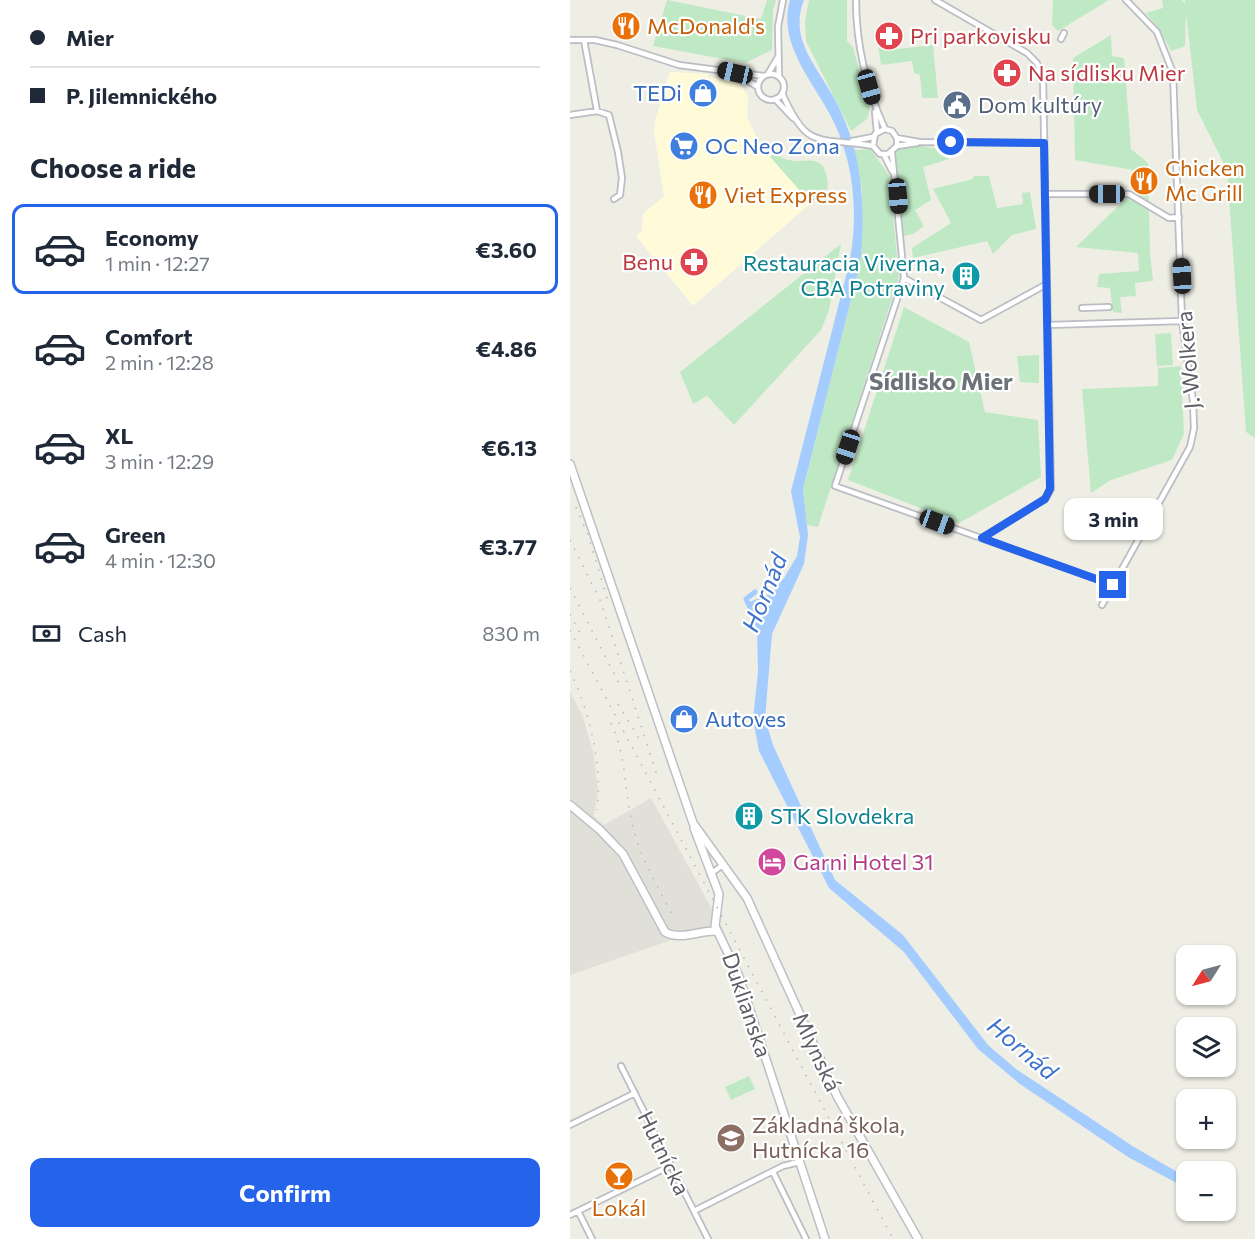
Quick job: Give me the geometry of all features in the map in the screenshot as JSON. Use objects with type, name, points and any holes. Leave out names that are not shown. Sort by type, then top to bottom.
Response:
[{"type":"street","points":[[776,99],[782,93],[784,84],[779,77],[778,57],[778,27],[783,0]]},
{"type":"street","points":[[856,0],[860,58],[874,106],[885,129]]},
{"type":"street","points":[[935,0],[1027,53],[1036,61],[1043,78],[1050,492],[1045,499],[982,538]]},
{"type":"street","name":"J. Wolkera","points":[[1102,605],[1190,447],[1194,428],[1193,401],[1182,321],[1173,73],[1156,32],[1126,0]]},
{"type":"street","points":[[1061,39],[1064,33]]},
{"type":"street","points":[[570,40],[617,45],[668,63],[779,77]]},
{"type":"street","points":[[584,40],[597,111]]},
{"type":"street","points":[[758,87],[778,57]]},
{"type":"street","points":[[735,73],[758,87],[765,98],[776,99],[809,136],[834,142],[861,142],[873,146],[884,155],[895,176]]},
{"type":"street","points":[[782,93],[796,122]]},
{"type":"street","points":[[873,146],[874,106]]},
{"type":"street","points":[[570,115],[597,111],[609,115],[618,152],[622,185],[620,195],[614,199]]},
{"type":"street","points":[[861,142],[885,129],[892,131],[897,138],[897,146],[892,153],[884,155]]},
{"type":"street","points":[[897,138],[920,142],[1044,143]]},
{"type":"street","points":[[897,146],[920,142]]},
{"type":"street","points":[[892,153],[904,278],[835,486],[1113,585]]},
{"type":"street","points":[[1046,194],[1129,194],[1169,218],[1179,217]]},
{"type":"street","points":[[904,278],[981,320],[1047,284]]},
{"type":"street","points":[[1082,308],[1109,308]]},
{"type":"street","points":[[1048,325],[1182,321]]},
{"type":"street","points":[[570,464],[693,823],[697,841],[719,896],[715,922],[717,931]]},
{"type":"street","name":"Duklianska","points":[[570,805],[623,854],[665,932],[677,937],[695,932],[717,931],[738,974],[825,1239]]},
{"type":"street","name":"Mlynská","points":[[693,823],[747,898],[837,1096],[918,1239]]},
{"type":"street","points":[[710,874],[723,865]]},
{"type":"street","name":"Hutnícka","points":[[621,1066],[708,1239]]},
{"type":"street","points":[[570,1125],[635,1093]]},
{"type":"street","points":[[694,1211],[773,1172],[799,1162]]},
{"type":"street","points":[[570,1215],[670,1166]]},
{"type":"street","points":[[773,1172],[806,1239]]},
{"type":"street","points":[[578,1211],[592,1239]]},
{"type":"shaded area","points":[[670,72],[708,74],[708,77],[736,80],[748,95],[747,117],[761,146],[811,203],[693,306],[636,236],[642,231],[643,214],[664,196],[654,132],[656,117]]},
{"type":"shaded area","points":[[570,692],[583,717],[594,755],[598,790],[594,816],[604,825],[651,798],[724,931],[680,937],[570,975]]},
{"type":"green space","points":[[667,0],[761,19],[767,0],[776,0],[773,11],[772,50],[745,63],[653,46]]},
{"type":"green space","points":[[809,0],[847,0],[847,41],[853,47],[870,109],[867,119],[851,131],[806,41],[805,21]]},
{"type":"green space","points":[[1053,0],[1109,0],[1058,31],[1052,25]]},
{"type":"green space","points":[[1162,0],[1182,0],[1185,4],[1185,0],[1255,0],[1255,438],[1246,432],[1227,170],[1197,110],[1186,13],[1185,46],[1171,51],[1160,30],[1146,13],[1163,8]]},
{"type":"green space","points":[[1111,35],[1112,56],[1124,58],[1131,149],[1148,163],[1150,254],[1153,281],[1135,283],[1136,296],[1120,297],[1122,313],[1113,312],[1110,288],[1097,287],[1099,274],[1139,271],[1138,253],[1076,247],[1137,188],[1139,174],[1133,170],[1075,160],[1073,58]]},
{"type":"green space","points":[[878,44],[897,44],[898,49],[933,45],[938,98],[922,98],[920,75],[914,73],[912,61],[881,65]]},
{"type":"green space","points":[[916,145],[947,151],[949,159],[923,167],[931,200],[915,210],[924,226],[913,234],[904,236],[895,154],[899,148]]},
{"type":"green space","points":[[870,149],[889,175],[899,277],[818,527],[807,525],[803,489],[860,264],[862,189],[855,150]]},
{"type":"green space","points":[[775,152],[791,161],[816,162],[822,165],[828,188],[811,203],[770,157]]},
{"type":"green space","points":[[974,176],[989,176],[997,208],[1023,204],[1022,193],[1030,192],[1036,229],[1012,235],[993,254],[987,241],[913,258],[912,248],[951,223],[933,189],[973,179]]},
{"type":"green space","points":[[841,244],[829,310],[821,330],[734,425],[707,396],[693,404],[680,372]]},
{"type":"green space","points":[[904,307],[969,342],[985,412],[1038,420],[1041,477],[959,523],[848,480]]},
{"type":"green space","points":[[1171,333],[1173,365],[1157,366],[1155,334]]},
{"type":"green space","points":[[1039,355],[1039,383],[1020,382],[1017,356]]},
{"type":"green space","points":[[1181,366],[1184,434],[1172,460],[1111,480],[1091,493],[1082,389],[1158,386],[1158,368]]},
{"type":"green space","points":[[749,1076],[755,1089],[731,1100],[725,1087]]},
{"type":"water","points":[[790,0],[804,0],[800,14],[802,39],[812,62],[843,115],[851,137],[862,193],[863,222],[860,264],[803,489],[808,535],[804,564],[772,634],[765,719],[773,745],[835,880],[903,935],[988,1045],[1016,1069],[1134,1147],[1176,1171],[1176,1183],[1128,1157],[1020,1084],[978,1049],[904,952],[829,888],[759,751],[753,719],[758,672],[757,627],[776,588],[797,556],[800,537],[791,491],[849,264],[854,213],[851,179],[843,145],[830,114],[794,51],[787,18]]},
{"type":"waterway","name":"Hornád","points":[[755,592],[746,599],[760,629]]},
{"type":"waterway","name":"Hornád","points":[[749,605],[778,593]]},
{"type":"railway","points":[[576,507],[588,535],[608,601]]},
{"type":"railway","points":[[570,540],[601,602],[657,775]]},
{"type":"railway","points":[[570,588],[622,689]]},
{"type":"railway","points":[[570,614],[581,635]]},
{"type":"railway","points":[[570,630],[893,1239]]},
{"type":"railway","points":[[570,671],[583,703],[593,739],[598,775],[597,810]]},
{"type":"railway","points":[[618,704],[640,740]]},
{"type":"railway","points":[[611,723],[623,762],[636,839],[650,873],[673,916]]},
{"type":"place","name":"McDonald's","points":[[626,26]]},
{"type":"place","name":"Pri parkovisku","points":[[889,36]]},
{"type":"place","name":"Na sídlisku Mier","points":[[1007,73]]},
{"type":"place","name":"TEDi","points":[[703,93]]},
{"type":"place","name":"Dom kultúry","points":[[957,105]]},
{"type":"place","name":"OC Neo Zona","points":[[684,146]]},
{"type":"place","name":"Chicken Mc Grill","points":[[1144,181]]},
{"type":"place","name":"Viet Express","points":[[703,195]]},
{"type":"place","name":"Benu","points":[[694,262]]},
{"type":"place","name":"Restauracia Viverna, CBA Potraviny","points":[[966,276]]},
{"type":"place","name":"Autoves","points":[[684,719]]},
{"type":"place","name":"STK Slovdekra","points":[[749,816]]},
{"type":"place","name":"Garni Hotel 31","points":[[772,862]]},
{"type":"place","name":"Základná škola, Hutnícka 16","points":[[731,1138]]},
{"type":"place","name":"Lokál","points":[[619,1176]]},
{"type":"district","name":"Sídlisko Mier","points":[[941,382]]},
{"type":"route","points":[[951,142],[1044,143],[1050,489],[1045,499],[982,538],[1113,585]]}]
